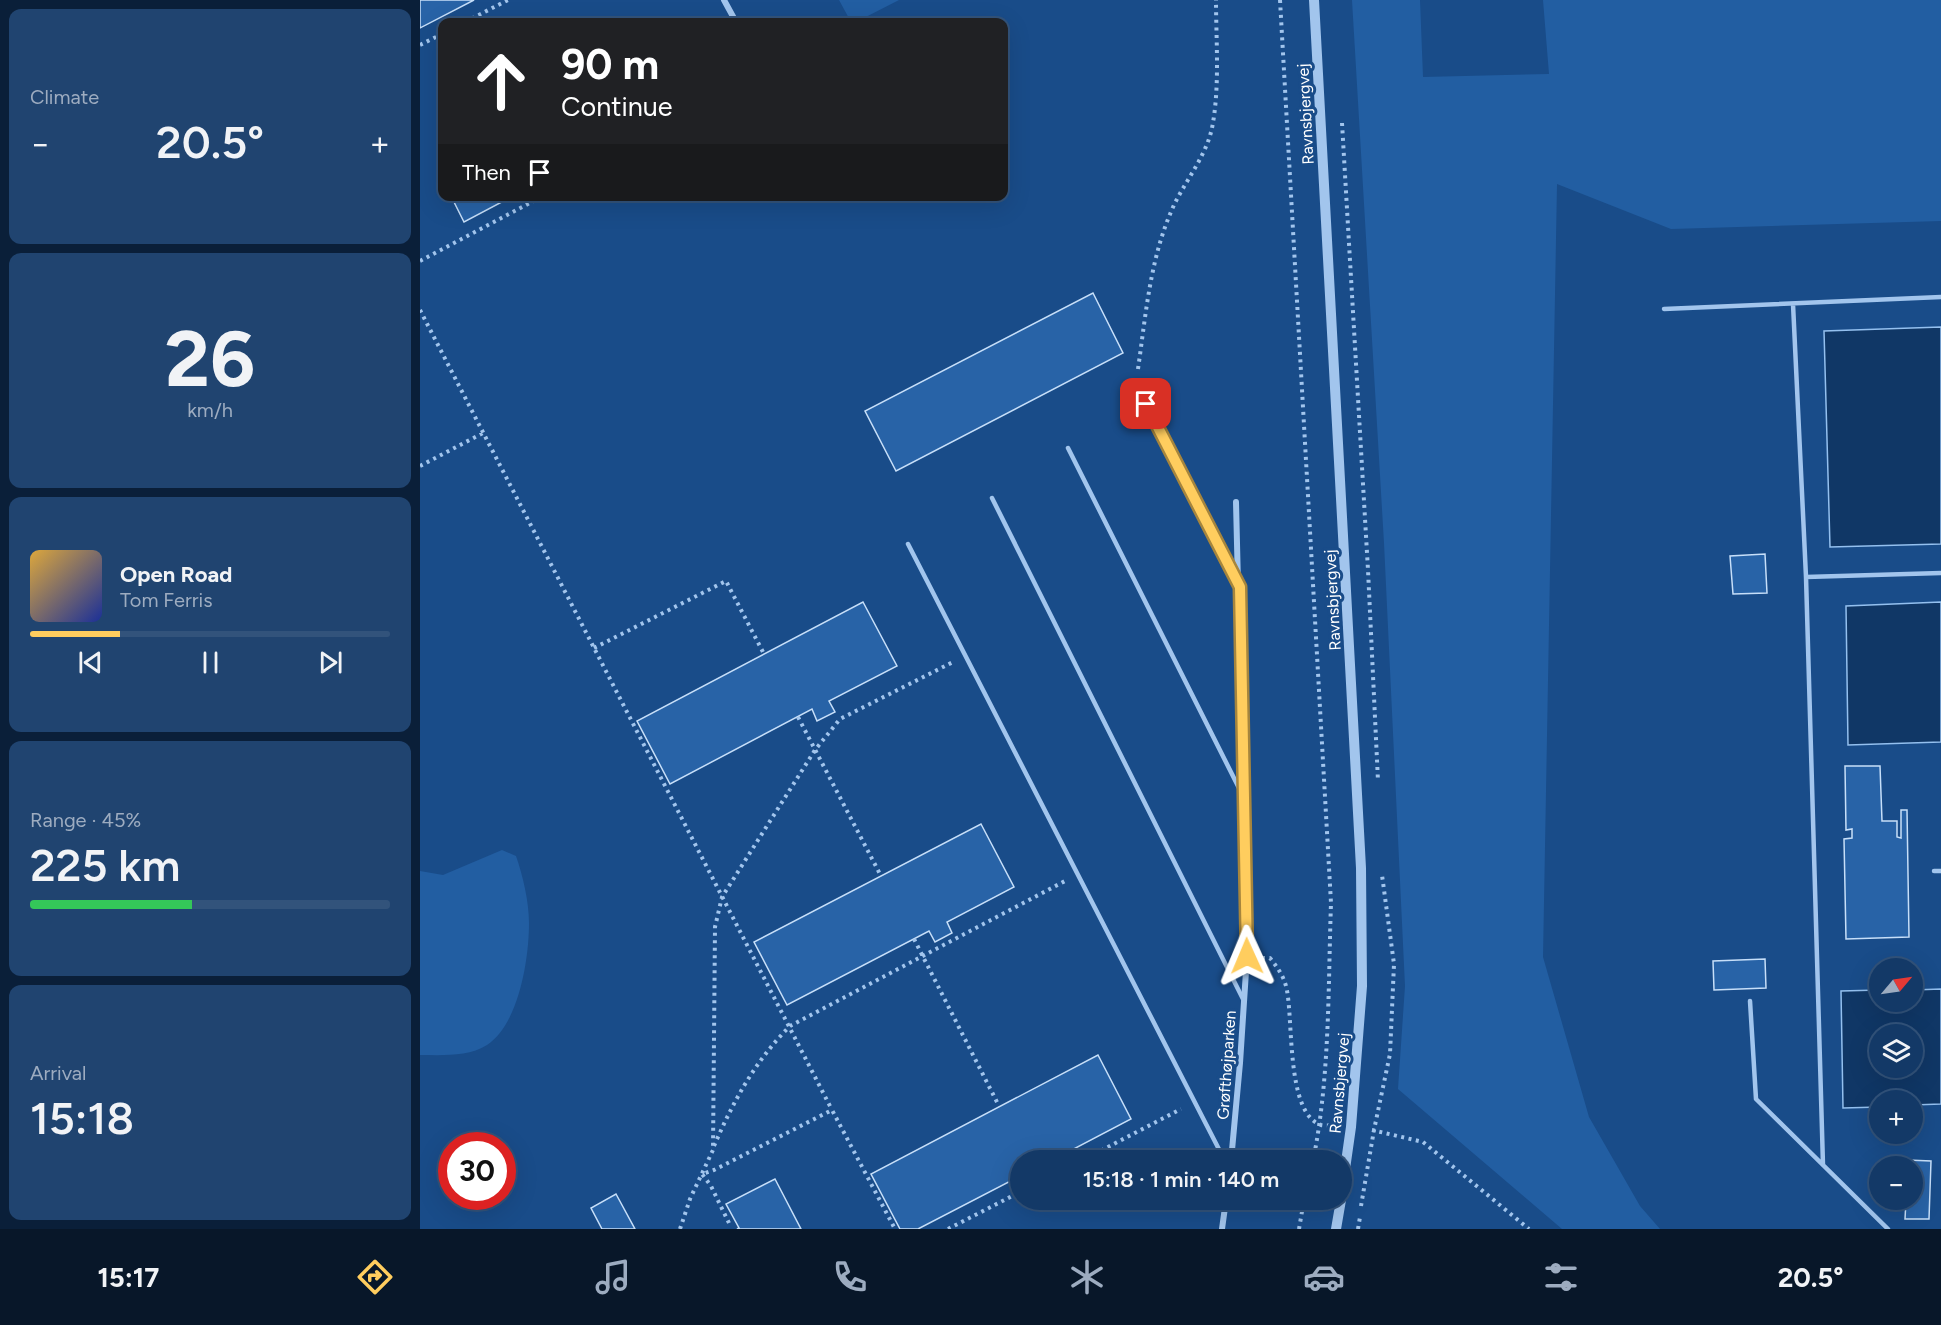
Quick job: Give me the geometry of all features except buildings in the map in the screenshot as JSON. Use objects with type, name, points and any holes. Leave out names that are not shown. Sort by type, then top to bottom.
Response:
[{"type":"street","points":[[724,0],[734,18]]},
{"type":"street","name":"Ravnsbjergvej","points":[[1314,0],[1361,868],[1362,986],[1348,1150]]},
{"type":"street","name":"Grøfthøjparken","points":[[1232,1150],[1247,956],[1240,587],[1236,502]]},
{"type":"street","points":[[1222,1229],[1225,1210]]},
{"type":"street","name":"Ravnsbjergvej","points":[[1336,1229],[1339,1210]]},
{"type":"lane","points":[[1664,309],[1941,297]]},
{"type":"lane","points":[[1793,304],[1806,577],[1823,1165]]},
{"type":"lane","points":[[1136,384],[1240,587]]},
{"type":"lane","points":[[1068,448],[1244,799]]},
{"type":"lane","points":[[992,498],[1244,1002]]},
{"type":"lane","points":[[908,544],[1220,1150]]},
{"type":"lane","points":[[1806,577],[1941,573]]},
{"type":"lane","points":[[1934,871],[1941,871]]},
{"type":"lane","points":[[1750,1001],[1756,1099],[1888,1229]]},
{"type":"path","points":[[473,18],[508,0]]},
{"type":"path","points":[[1136,384],[1153,263],[1174,206],[1196,167],[1212,129],[1215,96],[1215,0]]},
{"type":"path","points":[[1280,0],[1331,903],[1326,1046],[1320,1125],[1315,1150]]},
{"type":"path","points":[[420,45],[438,36]]},
{"type":"path","points":[[1342,119],[1368,559],[1378,784]]},
{"type":"path","points":[[420,261],[534,201]]},
{"type":"path","points":[[420,310],[895,1229]]},
{"type":"path","points":[[420,466],[483,433]]},
{"type":"path","points":[[594,648],[726,581],[764,654]]},
{"type":"path","points":[[713,1150],[715,927],[722,897],[815,750],[840,719],[965,656]]},
{"type":"path","points":[[798,717],[881,876]]},
{"type":"path","points":[[1358,1229],[1374,1130],[1390,1054],[1394,964],[1382,866]]},
{"type":"path","points":[[680,1229],[690,1199],[726,1120],[751,1073],[770,1045],[790,1026],[1078,875]]},
{"type":"path","points":[[914,939],[999,1106]]},
{"type":"path","points":[[1247,956],[1270,958],[1279,969],[1287,987],[1296,1082],[1302,1104],[1310,1117],[1320,1125],[1374,1130],[1422,1142],[1529,1229]]},
{"type":"path","points":[[1102,1150],[1195,1102]]},
{"type":"path","points":[[702,1174],[832,1110]]},
{"type":"path","points":[[702,1174],[711,1186],[729,1223]]},
{"type":"path","points":[[948,1229],[1010,1197]]},
{"type":"path","points":[[1299,1229],[1303,1210]]},
{"type":"shaded area","points":[[839,0],[899,0],[864,18],[849,18]]},
{"type":"shaded area","points":[[1352,0],[1420,0],[1423,77],[1549,74],[1543,0],[1941,0],[1941,221],[1671,229],[1557,184],[1543,957],[1589,1117],[1640,1206],[1660,1229],[1562,1229],[1398,1089],[1405,986],[1384,543]]},
{"type":"shaded area","points":[[1941,327],[1941,544],[1830,547],[1824,331]]},
{"type":"shaded area","points":[[1941,602],[1941,742],[1848,745],[1846,606]]},
{"type":"shaded area","points":[[502,850],[516,856],[529,915],[527,954],[514,1007],[498,1035],[480,1049],[455,1054],[420,1055],[420,871],[443,875]]},
{"type":"shaded area","points":[[1941,989],[1941,1104],[1923,1105],[1923,1090],[1869,1090],[1869,1107],[1843,1108],[1841,991],[1869,990],[1869,1012],[1923,1012],[1923,990]]},
{"type":"route","points":[[1146,404],[1240,587],[1247,956]]}]
